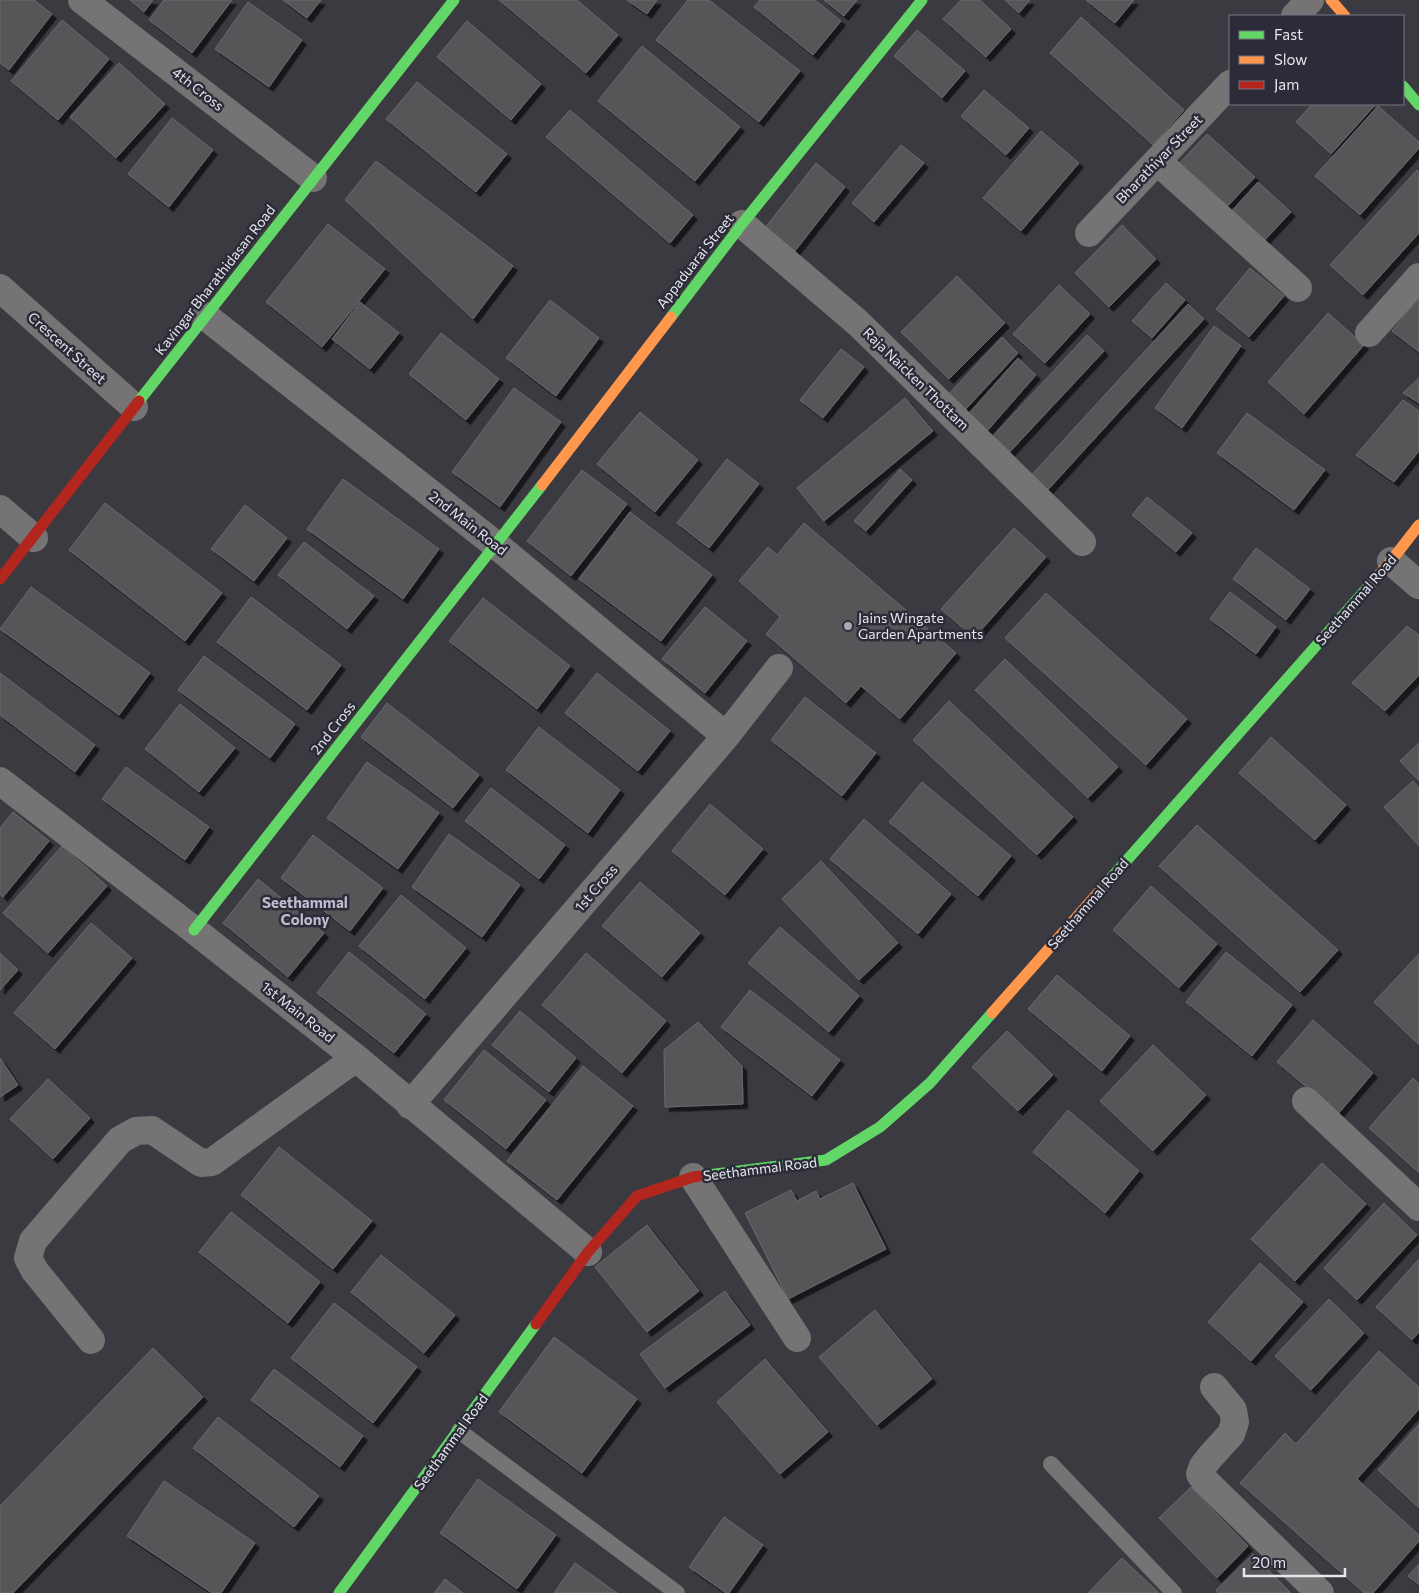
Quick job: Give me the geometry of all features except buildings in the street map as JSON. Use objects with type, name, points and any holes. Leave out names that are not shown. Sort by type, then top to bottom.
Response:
[{"type":"street","name":"4th Cross","points":[[82,0],[313,178]]},
{"type":"street","name":"Kavingar Bharathidasan Road","points":[[0,579],[454,0]]},
{"type":"street","name":"Appaduarai Street","points":[[496,545],[742,224],[922,0]]},
{"type":"street","points":[[1296,15],[1310,0]]},
{"type":"street","points":[[1331,0],[1344,15]]},
{"type":"street","name":"Bharathiyar Street","points":[[1089,233],[1229,85]]},
{"type":"street","points":[[1404,87],[1419,105]]},
{"type":"street","points":[[1157,161],[1298,288]]},
{"type":"street","name":"Raja Naicken Thottam","points":[[742,224],[858,323],[1082,542]]},
{"type":"street","points":[[1369,333],[1419,277]]},
{"type":"street","name":"Crescent Street","points":[[0,288],[134,407]]},
{"type":"street","name":"2nd Main Road","points":[[205,316],[496,545],[726,736]]},
{"type":"street","points":[[0,509],[34,538]]},
{"type":"street","name":"Seethammal Road","points":[[339,1593],[588,1252],[637,1196],[693,1177],[826,1160],[880,1127],[930,1083],[1391,561],[1419,525]]},
{"type":"street","name":"2nd Cross","points":[[194,930],[496,545]]},
{"type":"street","points":[[1391,561],[1419,585]]},
{"type":"street","name":"1st Cross","points":[[410,1105],[726,736],[779,668]]},
{"type":"street","name":"1st Main Road","points":[[0,781],[194,930],[356,1058],[588,1252]]},
{"type":"street","points":[[91,1340],[35,1271],[28,1258],[33,1241],[120,1140],[136,1131],[152,1130],[201,1163],[212,1162],[356,1058]]},
{"type":"street","points":[[1306,1101],[1419,1207]]},
{"type":"street","name":"Seethammal Road","points":[[693,1177],[797,1338]]},
{"type":"street","points":[[1214,1387],[1233,1410],[1234,1422],[1231,1434],[1203,1466],[1200,1474],[1204,1481],[1320,1593]]},
{"type":"lane","points":[[459,1431],[678,1593]]},
{"type":"lane","points":[[1051,1464],[1174,1593]]},
{"type":"traffic: fast","points":[[139,401],[454,0]]},
{"type":"traffic: fast","points":[[671,317],[742,224],[922,0]]},
{"type":"traffic: fast","points":[[1404,87],[1419,105]]},
{"type":"traffic: fast","points":[[194,930],[542,485]]},
{"type":"traffic: fast","points":[[1105,885],[1368,587]]},
{"type":"traffic: fast","points":[[700,1176],[826,1160],[880,1127],[930,1083],[992,1013]]},
{"type":"traffic: fast","points":[[339,1593],[536,1324]]},
{"type":"traffic: slow","points":[[1331,0],[1344,15]]},
{"type":"traffic: slow","points":[[542,485],[671,317]]},
{"type":"traffic: slow","points":[[1368,587],[1419,525]]},
{"type":"traffic: slow","points":[[992,1013],[1105,885]]},
{"type":"traffic: jam","points":[[0,579],[139,401]]},
{"type":"traffic: jam","points":[[536,1324],[588,1252],[637,1196],[700,1176]]},
{"type":"place","name":"Jains Wingate Garden Apartments","points":[[848,626]]},
{"type":"district","name":"Seethammal Colony","points":[[305,912]]}]
